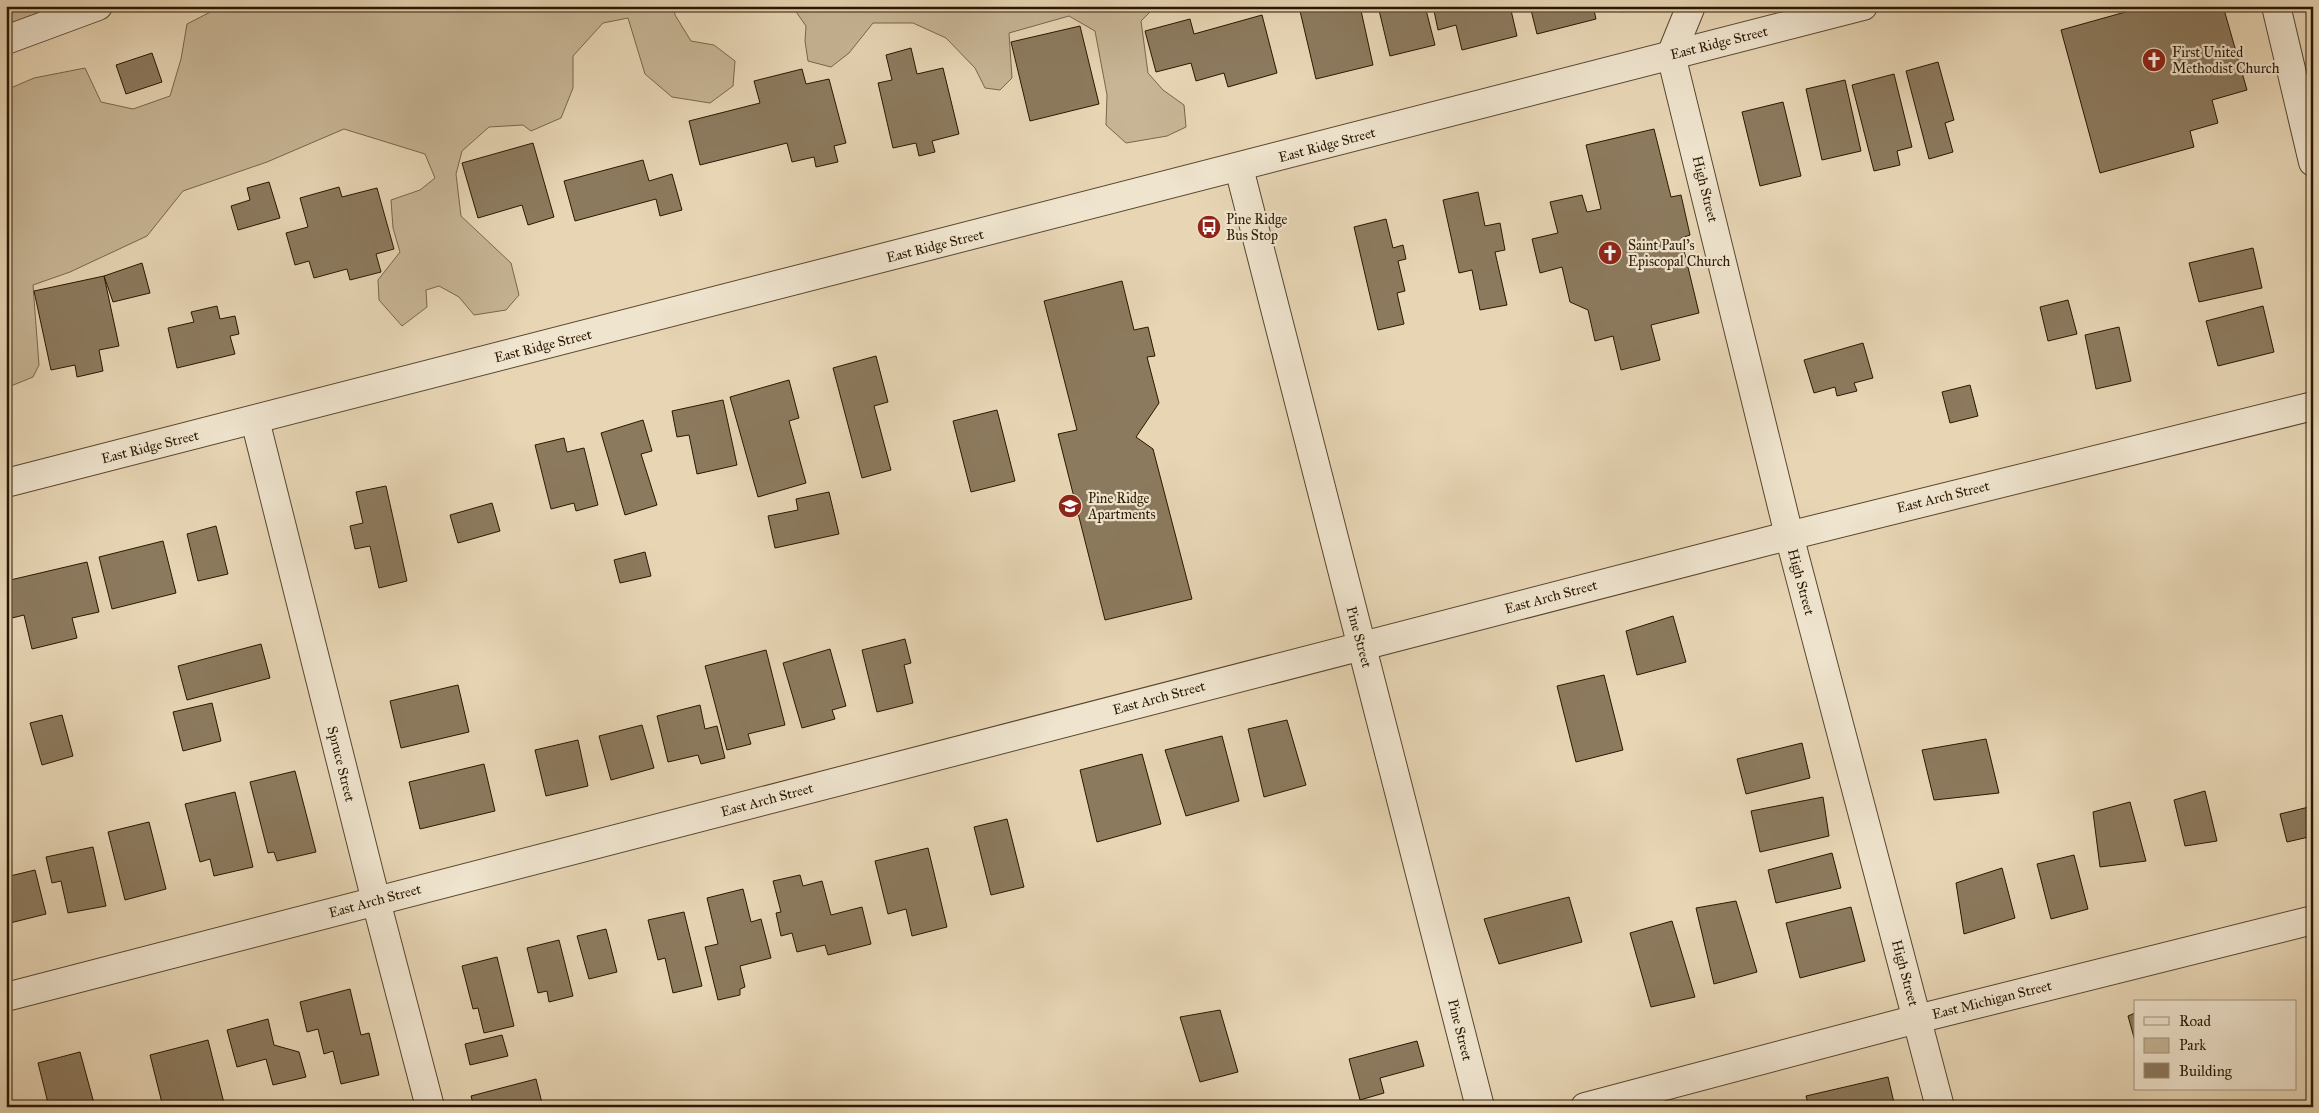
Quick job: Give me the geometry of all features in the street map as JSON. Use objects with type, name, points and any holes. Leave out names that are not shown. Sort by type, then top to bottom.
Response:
[{"type":"street","points":[[6,40],[98,6]]},
{"type":"street","points":[[1671,55],[1691,6]]},
{"type":"street","name":"East Ridge Street","points":[[6,483],[1864,6]]},
{"type":"street","points":[[2276,6],[2313,162]]},
{"type":"street","name":"High Street","points":[[1671,55],[1789,535],[1940,1107]]},
{"type":"street","name":"Pine Street","points":[[1239,168],[1480,1107]]},
{"type":"street","name":"East Arch Street","points":[[6,997],[1789,535],[2313,406]]},
{"type":"street","name":"Spruce Street","points":[[255,420],[376,902],[430,1107]]},
{"type":"street","name":"East Michigan Street","points":[[1585,1107],[1917,1019],[2313,920]]},
{"type":"green space","points":[[6,6],[98,6],[6,40]]},
{"type":"green space","points":[[222,6],[674,6],[675,15],[691,41],[714,45],[735,61],[733,86],[710,103],[672,97],[645,74],[628,18],[603,23],[573,56],[573,88],[561,118],[531,131],[523,125],[489,127],[462,151],[456,174],[461,216],[511,263],[519,295],[506,310],[474,315],[459,297],[439,286],[426,290],[427,307],[402,326],[379,300],[378,280],[400,252],[393,228],[391,200],[420,190],[435,178],[425,154],[344,129],[267,162],[183,191],[147,236],[70,272],[33,285],[39,365],[33,377],[6,388],[6,90],[34,78],[85,68],[101,102],[133,109],[170,96],[181,59],[187,24]]},
{"type":"green space","points":[[792,6],[1156,6],[1141,21],[1148,73],[1163,90],[1184,105],[1186,127],[1167,136],[1126,143],[1106,125],[1107,95],[1095,31],[1069,16],[1009,33],[1012,78],[1000,90],[985,88],[975,68],[946,38],[913,23],[873,23],[849,53],[831,67],[808,61],[805,41],[806,26]]},
{"type":"building","points":[[1318,6],[1360,6],[1373,65],[1316,79],[1300,11]]},
{"type":"building","points":[[1378,6],[1425,6],[1435,45],[1390,56]]},
{"type":"building","points":[[1433,6],[1510,6],[1517,36],[1462,50],[1456,25],[1438,30]]},
{"type":"building","points":[[1530,6],[1593,6],[1596,19],[1537,34]]},
{"type":"building","points":[[1619,6],[1644,6],[1621,12]]},
{"type":"building","name":"First United Methodist Church","points":[[2147,6],[2223,6],[2247,90],[2212,100],[2218,123],[2190,131],[2194,147],[2100,173],[2061,30]]},
{"type":"building","points":[[1262,15],[1277,73],[1228,87],[1224,73],[1196,81],[1191,63],[1156,72],[1145,31],[1190,19],[1194,34]]},
{"type":"building","points":[[1080,26],[1099,104],[1030,121],[1011,42]]},
{"type":"building","points":[[911,48],[917,74],[943,68],[959,134],[932,141],[935,152],[919,156],[916,143],[893,148],[878,83],[892,80],[886,55]]},
{"type":"building","points":[[152,53],[162,82],[126,94],[116,65]]},
{"type":"building","points":[[1938,62],[1954,120],[1945,123],[1953,152],[1929,159],[1906,71]]},
{"type":"building","points":[[802,69],[806,84],[829,79],[846,143],[834,146],[838,162],[816,167],[814,157],[792,162],[787,143],[700,165],[689,121],[760,103],[754,81]]},
{"type":"building","points":[[1894,74],[1912,147],[1897,151],[1900,165],[1874,171],[1852,85]]},
{"type":"building","points":[[1845,80],[1861,151],[1822,160],[1806,89]]},
{"type":"building","points":[[1783,102],[1801,176],[1760,186],[1742,112]]},
{"type":"building","name":"Saint Paul's Episcopal Church","points":[[1654,129],[1671,197],[1681,195],[1690,235],[1681,238],[1699,313],[1651,325],[1660,360],[1621,370],[1613,336],[1595,341],[1588,310],[1570,302],[1562,267],[1540,273],[1532,239],[1558,233],[1550,202],[1582,195],[1587,212],[1601,209],[1586,145]]},
{"type":"building","points":[[533,143],[554,217],[528,225],[522,205],[478,218],[462,163]]},
{"type":"building","points":[[643,160],[649,181],[672,174],[682,210],[660,216],[656,199],[575,221],[564,181]]},
{"type":"building","points":[[269,182],[280,218],[238,230],[231,206],[250,200],[247,188]]},
{"type":"building","points":[[339,187],[342,197],[377,188],[394,249],[376,254],[381,272],[350,280],[347,269],[314,278],[309,261],[295,265],[286,233],[308,227],[300,198]]},
{"type":"building","points":[[1478,192],[1485,226],[1500,223],[1505,250],[1495,252],[1507,305],[1480,310],[1472,270],[1459,273],[1443,200]]},
{"type":"building","points":[[1386,219],[1393,248],[1403,245],[1406,259],[1398,261],[1405,291],[1397,293],[1404,324],[1378,330],[1354,227]]},
{"type":"building","points":[[2253,248],[2262,288],[2199,302],[2189,263]]},
{"type":"building","points":[[142,263],[150,293],[113,302],[104,276]]},
{"type":"building","points":[[104,276],[119,346],[99,350],[103,371],[77,377],[75,365],[51,370],[34,291]]},
{"type":"building","name":"Pine Ridge Apartments","points":[[1122,281],[1134,330],[1148,327],[1155,356],[1147,357],[1159,403],[1136,437],[1153,449],[1192,599],[1105,620],[1058,434],[1077,430],[1044,301]]},
{"type":"building","points":[[2068,300],[2077,334],[2048,341],[2040,307]]},
{"type":"building","points":[[217,306],[220,319],[235,316],[239,334],[230,336],[235,354],[177,368],[168,328],[194,322],[191,312]]},
{"type":"building","points":[[2263,306],[2274,352],[2218,366],[2206,321]]},
{"type":"building","points":[[2119,327],[2131,381],[2096,389],[2085,335]]},
{"type":"building","points":[[1863,343],[1873,378],[1854,383],[1857,391],[1837,396],[1835,387],[1814,393],[1804,360]]},
{"type":"building","points":[[876,356],[888,402],[874,406],[891,470],[862,478],[833,368]]},
{"type":"building","points":[[789,380],[799,418],[789,421],[806,483],[758,497],[730,397]]},
{"type":"building","points":[[1970,385],[1978,416],[1950,423],[1942,392]]},
{"type":"building","points":[[723,400],[737,465],[697,474],[689,435],[677,437],[672,411]]},
{"type":"building","points":[[997,410],[1015,481],[971,492],[953,421]]},
{"type":"building","points":[[643,420],[652,451],[641,454],[657,505],[625,515],[601,433]]},
{"type":"building","points":[[564,438],[567,452],[584,448],[598,505],[576,511],[574,503],[551,509],[535,445]]},
{"type":"building","points":[[386,486],[407,581],[379,588],[370,546],[355,549],[350,526],[363,523],[356,492]]},
{"type":"building","points":[[829,492],[839,534],[775,548],[768,516],[798,510],[796,499]]},
{"type":"building","points":[[492,503],[500,531],[458,543],[450,515]]},
{"type":"building","points":[[216,526],[228,574],[198,581],[187,534]]},
{"type":"building","points":[[163,541],[176,593],[112,609],[99,557]]},
{"type":"building","points":[[645,552],[651,576],[620,583],[614,560]]},
{"type":"building","points":[[87,562],[99,612],[72,618],[77,638],[32,649],[24,615],[12,618],[6,594],[6,581]]},
{"type":"building","points":[[1673,616],[1686,662],[1637,675],[1626,631]]},
{"type":"building","points":[[905,639],[911,663],[904,665],[913,703],[877,712],[862,650]]},
{"type":"building","points":[[261,644],[270,678],[187,700],[178,666]]},
{"type":"building","points":[[830,649],[846,706],[832,710],[835,719],[802,728],[783,663]]},
{"type":"building","points":[[766,650],[785,725],[748,734],[751,744],[727,750],[705,666]]},
{"type":"building","points":[[1604,675],[1623,750],[1576,762],[1557,686]]},
{"type":"building","points":[[458,685],[469,732],[401,748],[390,701]]},
{"type":"building","points":[[212,703],[221,741],[183,751],[173,712]]},
{"type":"building","points":[[700,705],[705,729],[717,726],[725,758],[701,764],[698,755],[668,762],[657,716]]},
{"type":"building","points":[[62,715],[73,756],[42,765],[30,723]]},
{"type":"building","points":[[1287,720],[1306,785],[1264,797],[1248,729]]},
{"type":"building","points":[[642,725],[654,768],[611,780],[599,736]]},
{"type":"building","points":[[1222,736],[1239,801],[1186,816],[1165,750]]},
{"type":"building","points":[[1986,739],[1999,793],[1934,800],[1922,750]]},
{"type":"building","points":[[578,740],[588,786],[546,796],[535,750]]},
{"type":"building","points":[[1802,743],[1810,778],[1746,794],[1737,759]]},
{"type":"building","points":[[1142,754],[1161,824],[1097,842],[1080,770]]},
{"type":"building","points":[[484,764],[495,811],[420,829],[409,782]]},
{"type":"building","points":[[295,771],[316,852],[277,861],[274,852],[268,853],[250,782]]},
{"type":"building","points":[[2205,791],[2217,841],[2185,846],[2174,800]]},
{"type":"building","points":[[235,792],[253,867],[214,876],[210,859],[200,862],[185,804]]},
{"type":"building","points":[[1823,797],[1829,836],[1760,852],[1751,811]]},
{"type":"building","points":[[2130,802],[2146,861],[2100,867],[2093,812]]},
{"type":"building","points":[[2313,806],[2313,836],[2287,842],[2280,814]]},
{"type":"building","points":[[1007,819],[1024,887],[991,895],[974,827]]},
{"type":"building","points":[[149,822],[166,889],[125,900],[108,832]]},
{"type":"building","points":[[93,847],[106,906],[68,913],[61,881],[52,883],[46,857]]},
{"type":"building","points":[[928,848],[947,927],[912,936],[906,909],[888,914],[875,861]]},
{"type":"building","points":[[1832,853],[1841,888],[1776,903],[1768,870]]},
{"type":"building","points":[[2074,855],[2088,909],[2051,919],[2037,864]]},
{"type":"building","points":[[2002,868],[2015,918],[1964,934],[1956,883]]},
{"type":"building","points":[[35,870],[46,914],[6,924],[6,877]]},
{"type":"building","points":[[800,875],[803,886],[822,881],[831,915],[862,907],[871,944],[828,955],[825,945],[797,952],[792,933],[781,936],[776,913],[781,912],[773,881]]},
{"type":"building","points":[[743,889],[751,922],[761,919],[771,958],[740,966],[745,987],[740,989],[740,995],[718,1000],[705,947],[718,944],[707,898]]},
{"type":"building","points":[[1569,897],[1582,942],[1499,964],[1484,919]]},
{"type":"building","points":[[1736,901],[1757,972],[1714,984],[1696,908]]},
{"type":"building","points":[[1851,907],[1865,961],[1800,978],[1786,923]]},
{"type":"building","points":[[684,912],[702,986],[673,993],[665,958],[658,960],[648,920]]},
{"type":"building","points":[[1672,921],[1695,997],[1651,1007],[1630,933]]},
{"type":"building","points":[[606,929],[617,972],[589,979],[577,936]]},
{"type":"building","points":[[559,940],[573,996],[549,1002],[547,991],[538,993],[527,948]]},
{"type":"building","points":[[497,957],[514,1026],[484,1033],[478,1008],[473,1009],[462,966]]},
{"type":"building","points":[[350,989],[361,1035],[369,1033],[379,1075],[341,1084],[333,1051],[324,1054],[318,1029],[307,1032],[300,1002]]},
{"type":"building","points":[[1220,1010],[1238,1072],[1200,1082],[1180,1017]]},
{"type":"building","points":[[2134,1013],[2134,1037],[2128,1016]]},
{"type":"building","points":[[268,1019],[274,1045],[299,1052],[306,1077],[273,1085],[266,1059],[237,1067],[227,1030]]},
{"type":"building","points":[[502,1035],[508,1056],[470,1065],[465,1044]]},
{"type":"building","points":[[208,1040],[225,1107],[188,1107],[187,1105],[163,1107],[150,1055]]},
{"type":"building","points":[[1417,1041],[1424,1066],[1380,1078],[1384,1093],[1360,1100],[1349,1059]]},
{"type":"building","points":[[80,1052],[95,1107],[49,1107],[38,1063]]},
{"type":"building","points":[[1888,1077],[1895,1107],[1809,1107],[1806,1096]]},
{"type":"building","points":[[536,1079],[543,1107],[474,1107],[471,1096]]},
{"type":"place","name":"First United Methodist Church","points":[[2154,60]]},
{"type":"place","name":"Pine Ridge Bus Stop","points":[[1209,227]]},
{"type":"place","name":"Saint Paul's Episcopal Church","points":[[1610,253]]},
{"type":"place","name":"Pine Ridge Apartments","points":[[1070,506]]}]
